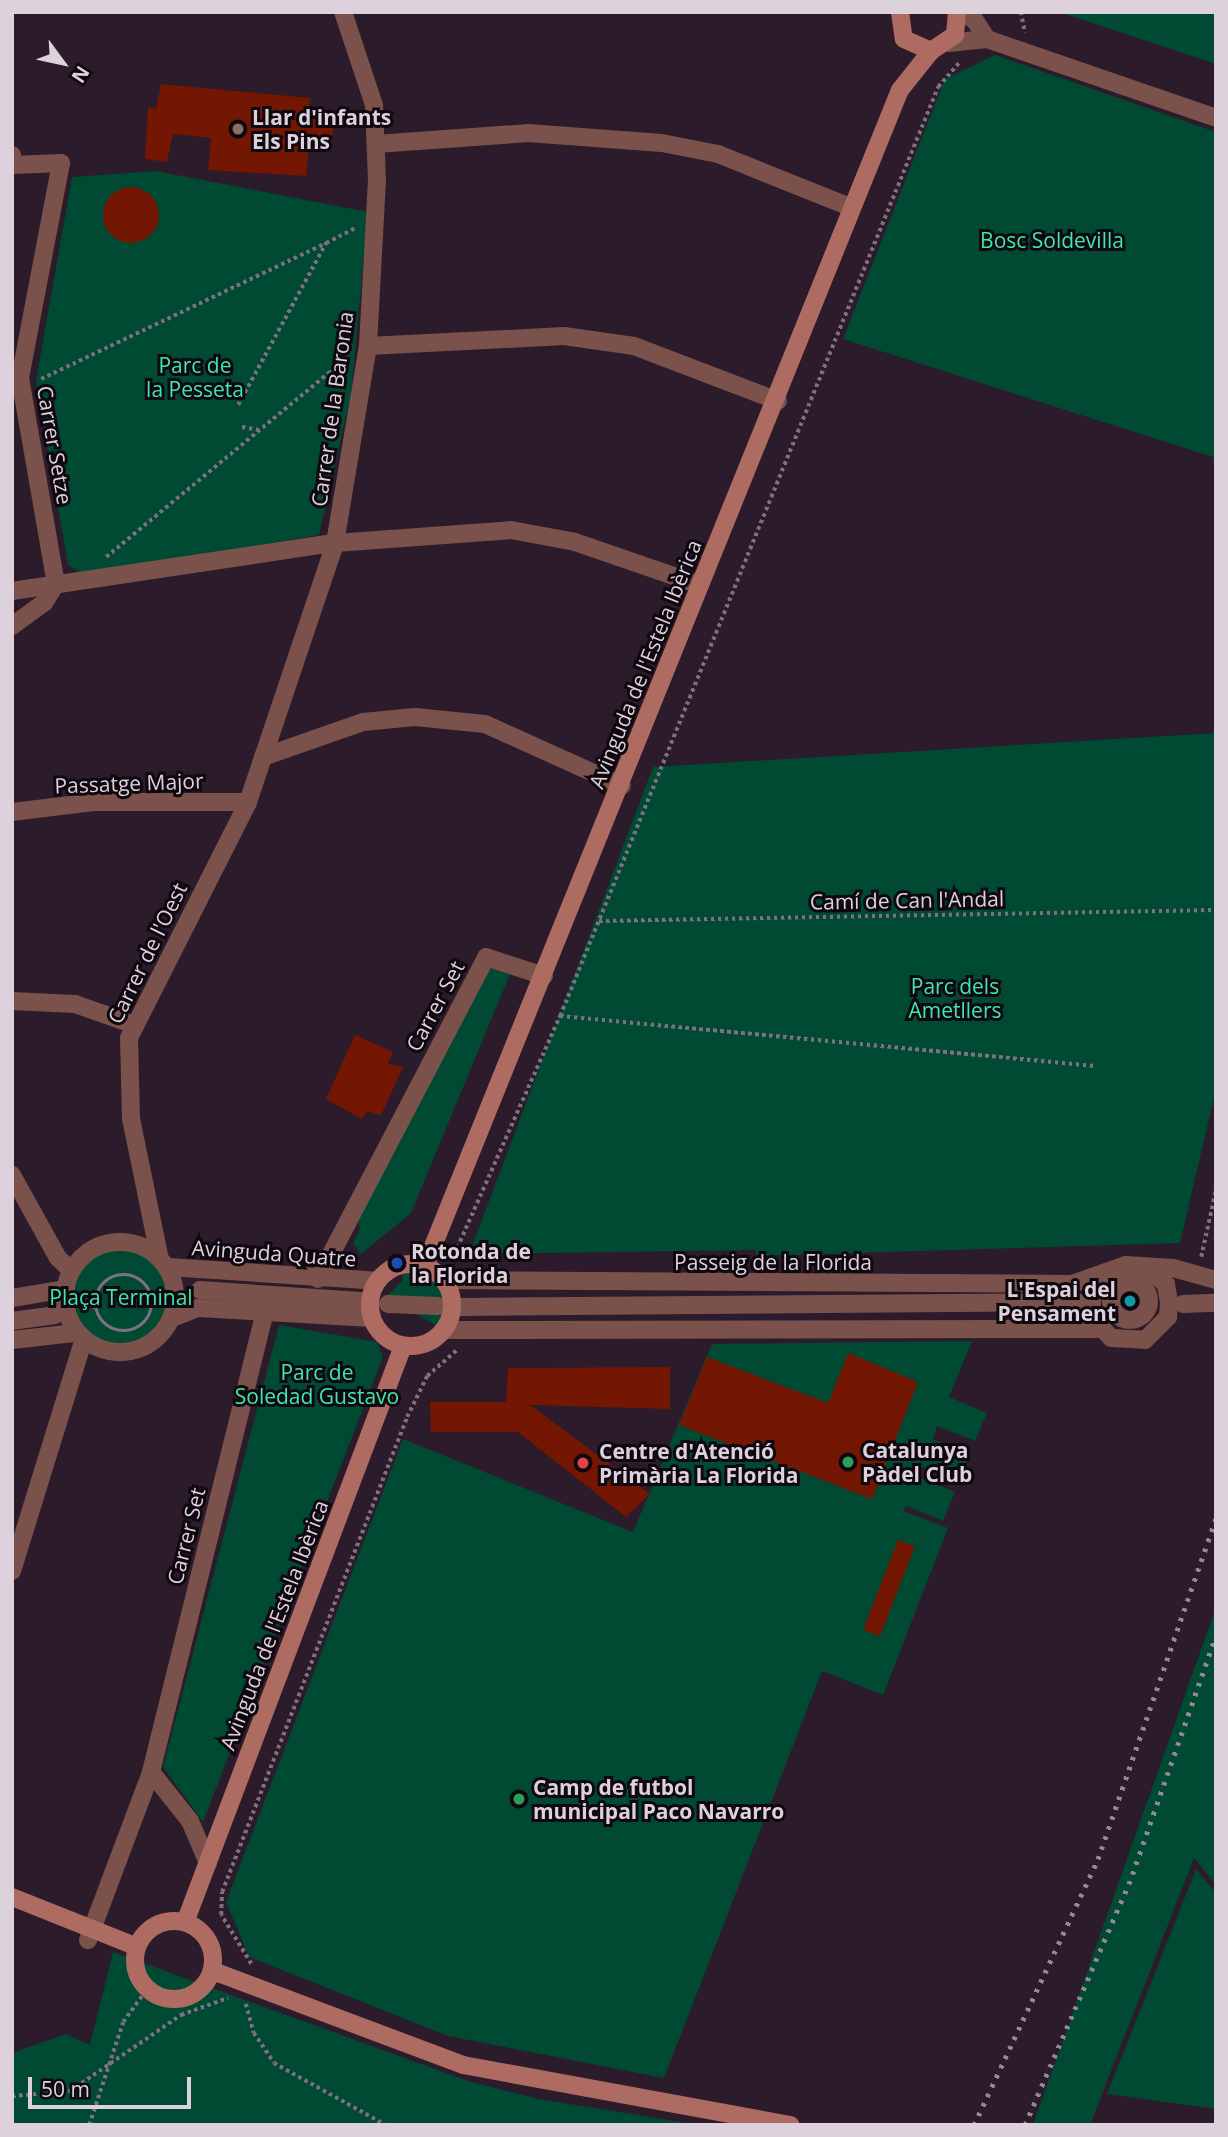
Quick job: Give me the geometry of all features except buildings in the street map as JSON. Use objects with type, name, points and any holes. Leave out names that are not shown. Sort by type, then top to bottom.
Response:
[{"type":"main road","points":[[898,21],[931,51],[949,43],[957,12]]},
{"type":"main road","name":"Avinguda de l'Estela Ibèrica","points":[[898,21],[906,78]]},
{"type":"main road","name":"Avinguda de l'Estela Ibèrica","points":[[425,1266],[622,786],[699,585],[778,401],[852,208],[906,78],[931,51]]},
{"type":"main road","points":[[404,1264],[425,1266],[444,1280],[452,1306],[443,1330],[420,1346],[403,1346],[387,1339],[371,1318],[377,1281],[404,1264]]},
{"type":"main road","name":"Avinguda de l'Estela Ibèrica","points":[[186,1920],[403,1346]]},
{"type":"main road","points":[[12,1897],[90,1934],[135,1946]]},
{"type":"main road","points":[[186,1920],[210,1940],[213,1971],[198,1992],[173,2000],[147,1989],[134,1970],[135,1946],[157,1922],[186,1920]]},
{"type":"main road","points":[[213,1971],[245,1990],[463,2065],[791,2125]]},
{"type":"street","name":"Carrer de la Baronia","points":[[248,802],[335,543],[368,346],[376,144],[374,105],[343,12]]},
{"type":"street","points":[[957,12],[974,19],[987,39]]},
{"type":"street","points":[[949,43],[987,39],[1216,118]]},
{"type":"street","points":[[376,144],[528,132],[662,143],[718,154],[852,208]]},
{"type":"street","name":"Carrer Setze","points":[[13,162],[61,163],[23,379],[56,584]]},
{"type":"street","points":[[368,346],[564,336],[634,346],[778,401]]},
{"type":"street","points":[[12,591],[335,543],[511,530],[575,542],[699,585]]},
{"type":"street","points":[[12,626],[44,603],[56,584]]},
{"type":"street","points":[[263,757],[363,722],[415,717],[485,724],[622,786]]},
{"type":"street","name":"Passatge Major","points":[[12,812],[95,802],[248,802]]},
{"type":"street","name":"Carrer de l'Oest","points":[[163,1261],[131,1119],[129,1038],[248,802]]},
{"type":"street","name":"Carrer Set","points":[[318,1279],[486,957],[544,976]]},
{"type":"street","points":[[12,1001],[75,1004],[135,1025]]},
{"type":"street","points":[[12,1175],[71,1270]]},
{"type":"street","points":[[12,1571],[78,1337],[65,1289],[71,1270],[87,1253],[113,1242],[139,1244],[163,1261],[176,1293],[172,1318]]},
{"type":"street","name":"Avinguda Quatre","points":[[163,1261],[318,1279],[377,1281]]},
{"type":"street","points":[[1139,1265],[1160,1276],[1158,1299]]},
{"type":"street","name":"Passeig de la Florida","points":[[444,1280],[1052,1284],[1139,1265],[1173,1268],[1205,1275]]},
{"type":"street","points":[[1100,1329],[1090,1302],[1102,1275]]},
{"type":"street","points":[[443,1330],[475,1326],[1100,1329],[1129,1343],[1144,1340],[1168,1317],[1158,1299],[1144,1287],[1128,1281],[1114,1289],[1106,1302],[1128,1320],[1142,1316],[1158,1299],[1205,1275]]},
{"type":"street","points":[[12,1298],[65,1289]]},
{"type":"street","name":"Avinguda Quatre","points":[[200,1290],[361,1301]]},
{"type":"street","name":"Passeig de la Florida","points":[[460,1307],[1077,1302]]},
{"type":"street","points":[[1182,1304],[1216,1303]]},
{"type":"street","points":[[388,1304],[438,1306]]},
{"type":"street","points":[[12,1340],[78,1337],[120,1352],[142,1347],[172,1318],[198,1308],[371,1318]]},
{"type":"street","name":"Carrer Set","points":[[90,1934],[151,1772],[265,1310]]},
{"type":"street","points":[[12,1321],[55,1315]]},
{"type":"street","points":[[151,1772],[190,1821],[208,1863]]},
{"type":"path","points":[[1019,50],[1026,29],[1021,12]]},
{"type":"path","points":[[457,1248],[560,1016],[938,87],[964,59]]},
{"type":"path","points":[[23,379],[369,222]]},
{"type":"path","points":[[238,405],[326,243]]},
{"type":"path","points":[[94,567],[330,372],[352,370]]},
{"type":"path","points":[[242,427],[259,430]]},
{"type":"path","name":"Camí de Can l'Andal","points":[[599,921],[1216,910]]},
{"type":"path","points":[[560,1016],[1095,1066]]},
{"type":"path","points":[[1205,1275],[1216,1189]]},
{"type":"path","points":[[116,1277],[139,1280],[152,1296],[148,1317],[127,1330],[105,1323],[94,1307],[103,1283],[116,1277]]},
{"type":"path","points":[[152,1296],[161,1294]]},
{"type":"path","points":[[86,1309],[94,1307]]},
{"type":"path","points":[[386,2125],[274,2063],[254,2033],[245,1990],[254,1966],[220,1915],[222,1892],[407,1417],[438,1362],[473,1343],[475,1326]]},
{"type":"path","points":[[89,2125],[123,2022],[147,1989]]},
{"type":"path","points":[[12,2096],[70,2091],[110,2067],[201,2004],[245,1990]]},
{"type":"green space","points":[[1059,12],[1216,12],[1216,64]]},
{"type":"green space","name":"Bosc Soldevilla","points":[[995,55],[1216,132],[1216,458],[843,339],[945,79]]},
{"type":"green space","name":"Parc de la Pesseta","points":[[156,171],[368,212],[351,394],[319,535],[84,575],[68,565],[36,381],[72,177]]},
{"type":"green space","name":"Parc dels Ametllers","points":[[1216,733],[1216,1089],[1180,1243],[756,1256],[756,1250],[469,1254],[653,767]]},
{"type":"green space","points":[[490,966],[510,974],[411,1213],[361,1254],[353,1243],[360,1229],[357,1218]]},
{"type":"green space","name":"Plaça Terminal","points":[[120,1242],[141,1246],[159,1258],[171,1276],[175,1297],[171,1318],[159,1336],[141,1348],[120,1352],[99,1348],[81,1336],[69,1318],[65,1297],[69,1276],[81,1258],[99,1246]]},
{"type":"green space","points":[[404,1264],[425,1266],[444,1280],[452,1306],[443,1330],[387,1296],[402,1281]]},
{"type":"green space","name":"Parc de Soledad Gustavo","points":[[279,1325],[377,1342],[383,1357],[203,1822],[163,1767]]},
{"type":"green space","name":"Camp de futbol municipal Paco Navarro","points":[[972,1341],[949,1397],[987,1413],[975,1441],[937,1426],[933,1439],[969,1454],[958,1482],[921,1467],[917,1477],[955,1492],[943,1521],[906,1506],[903,1511],[948,1528],[883,1695],[822,1671],[664,2078],[448,2036],[249,1957],[226,1902],[403,1439],[633,1532],[712,1344]]},
{"type":"green space","points":[[1216,1607],[1216,1885],[1194,1858],[1090,2125],[1033,2125]]},
{"type":"green space","points":[[1196,1869],[1216,1893],[1216,2109],[1107,2094]]},
{"type":"green space","points":[[113,1952],[468,2081],[539,2099],[700,2125],[12,2125],[12,2053],[66,2034],[90,2045]]},
{"type":"railway","points":[[974,2125],[1098,1859],[1216,1519]]},
{"type":"railway","points":[[1025,2125],[1129,1884],[1216,1636]]},
{"type":"place","name":"Llar d'infants Els Pins","points":[[238,129]]},
{"type":"place","name":"Rotonda de la Florida","points":[[397,1263]]},
{"type":"place","name":"L'Espai del Pensament","points":[[1130,1301]]},
{"type":"place","name":"Catalunya Pàdel Club","points":[[848,1462]]},
{"type":"place","name":"Centre d'Atenció Primària La Florida","points":[[583,1463]]},
{"type":"place","name":"Camp de futbol municipal Paco Navarro","points":[[519,1799]]}]
